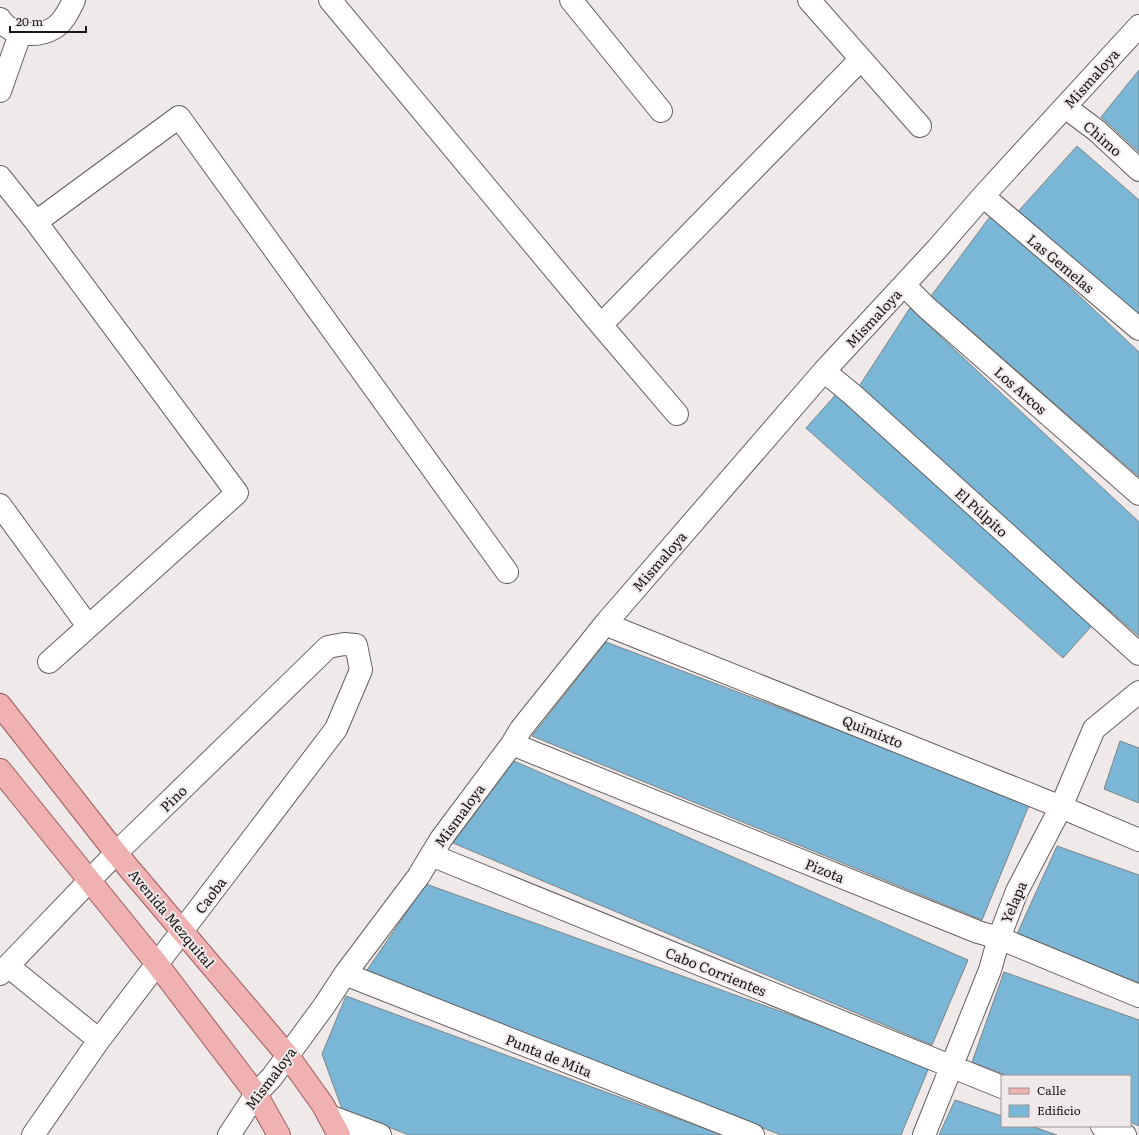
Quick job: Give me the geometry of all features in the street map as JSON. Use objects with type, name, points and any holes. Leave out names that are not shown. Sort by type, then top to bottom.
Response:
[{"type":"main road","name":"Avenida Mezquital","points":[[0,705],[116,853],[288,1056],[323,1105],[339,1135]]},
{"type":"main road","points":[[0,770],[157,964],[256,1094],[279,1135]]},
{"type":"street","points":[[0,19],[4,24],[20,34],[38,34],[54,28],[67,15],[74,0]]},
{"type":"street","points":[[330,0],[677,414]]},
{"type":"street","points":[[571,0],[661,111]]},
{"type":"street","points":[[809,0],[860,60],[920,126]]},
{"type":"street","name":"Mismaloya","points":[[229,1135],[256,1094],[288,1056],[346,974],[418,877],[431,855],[512,744],[521,729],[605,624],[824,371],[937,249],[982,196],[1139,26]]},
{"type":"street","points":[[0,91],[20,34]]},
{"type":"street","points":[[601,324],[860,60]]},
{"type":"street","name":"Chimo","points":[[1065,107],[1096,130],[1139,170]]},
{"type":"street","points":[[36,222],[179,117],[507,572]]},
{"type":"street","points":[[0,177],[36,222],[237,493],[49,662]]},
{"type":"street","name":"Las Gemelas","points":[[982,196],[1139,329]]},
{"type":"street","name":"Los Arcos","points":[[904,285],[926,307],[1139,494]]},
{"type":"street","name":"El Púlpito","points":[[824,371],[853,395],[1139,654]]},
{"type":"street","points":[[0,505],[88,626]]},
{"type":"street","name":"Quimixto","points":[[605,624],[1061,807],[1139,840]]},
{"type":"street","name":"Pino","points":[[4,970],[116,853],[328,647],[344,644],[356,645]]},
{"type":"street","name":"Caoba","points":[[33,1135],[99,1040],[336,729],[361,670],[356,645]]},
{"type":"street","name":"Yelapa","points":[[924,1135],[990,970],[999,938],[1017,891],[1061,807],[1094,729],[1139,692]]},
{"type":"street","name":"Pizota","points":[[512,744],[978,932],[999,938],[1139,996]]},
{"type":"street","name":"Cabo Corrientes","points":[[431,855],[1001,1087]]},
{"type":"street","points":[[4,970],[99,1040]]},
{"type":"street","name":"Punta de Mita","points":[[346,974],[752,1135]]},
{"type":"street","points":[[329,1116],[380,1135]]},
{"type":"street","points":[[1105,1127],[1126,1135]]},
{"type":"building","points":[[1139,70],[1139,152],[1101,117]]},
{"type":"building","points":[[1077,146],[1139,200],[1139,320],[1014,216]]},
{"type":"building","points":[[992,214],[1139,352],[1139,477],[931,296]]},
{"type":"building","points":[[910,308],[1139,522],[1139,636],[856,391]]},
{"type":"building","points":[[839,391],[1096,621],[1063,658],[806,428]]},
{"type":"building","points":[[606,642],[1030,803],[982,920],[532,736]]},
{"type":"building","points":[[1120,741],[1139,748],[1139,803],[1104,789]]},
{"type":"building","points":[[514,761],[968,960],[932,1045],[453,843]]},
{"type":"building","points":[[1057,846],[1139,875],[1139,983],[1017,934]]},
{"type":"building","points":[[426,884],[930,1065],[901,1135],[781,1135],[365,973]]},
{"type":"building","points":[[1004,972],[1139,1020],[1139,1126],[1131,1122],[1131,1075],[1005,1075],[972,1062]]},
{"type":"building","points":[[346,996],[722,1135],[409,1135],[342,1109],[322,1054]]},
{"type":"building","points":[[955,1100],[1001,1116],[1001,1127],[1034,1127],[1057,1135],[939,1135]]}]
